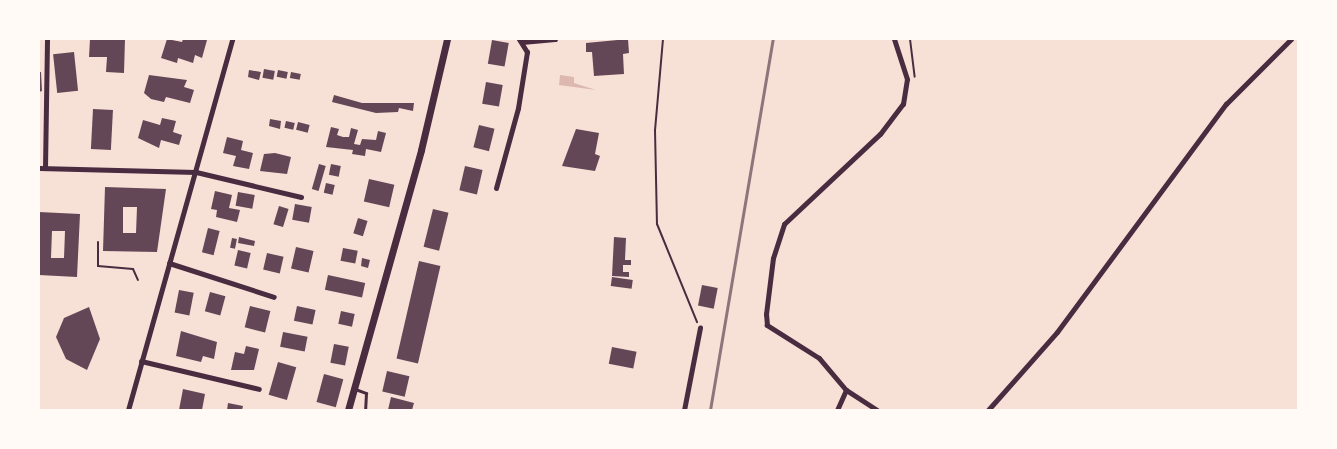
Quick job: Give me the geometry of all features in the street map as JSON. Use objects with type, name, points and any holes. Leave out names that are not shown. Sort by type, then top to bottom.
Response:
[{"type":"street","points":[[47,39],[42,168],[196,172],[301,197]]},
{"type":"street","points":[[128,410],[232,39]]},
{"type":"street","points":[[348,410],[421,150],[447,39]]},
{"type":"street","points":[[496,188],[518,108],[527,52],[521,41],[556,39]]},
{"type":"street","points":[[877,410],[846,390],[819,358],[767,325],[772,258],[784,224],[880,134],[903,104],[907,79],[894,39]]},
{"type":"street","points":[[988,410],[1057,332],[1226,104],[1290,39]]},
{"type":"street","points":[[169,262],[274,297]]},
{"type":"street","points":[[684,410],[700,328]]},
{"type":"street","points":[[141,361],[259,390]]},
{"type":"street","points":[[837,410],[846,390]]},
{"type":"lane","points":[[354,389],[366,393],[365,410]]},
{"type":"path","points":[[663,39],[655,130],[657,224],[700,328]]},
{"type":"path","points":[[98,242],[98,266],[133,269],[138,280]]},
{"type":"shaded area","points":[[560,75],[574,77],[574,83],[596,90],[559,85]]},
{"type":"building","points":[[90,39],[125,39],[124,73],[106,72],[107,57],[89,57]]},
{"type":"building","points":[[167,39],[182,42],[183,39],[207,40],[202,58],[195,55],[193,63],[178,58],[177,63],[161,58]]},
{"type":"building","points":[[628,39],[629,53],[623,54],[624,74],[594,76],[592,52],[586,52],[586,43]]},
{"type":"building","points":[[492,40],[509,43],[505,67],[488,64]]},
{"type":"building","points":[[74,52],[78,91],[57,93],[53,54]]},
{"type":"building","points":[[264,69],[275,71],[273,80],[262,78]]},
{"type":"building","points":[[249,70],[261,72],[259,80],[248,77]]},
{"type":"building","points":[[278,70],[288,72],[286,79],[277,77]]},
{"type":"building","points":[[39,72],[41,72],[42,91],[39,92]]},
{"type":"building","points":[[291,72],[301,74],[300,80],[290,78]]},
{"type":"building","points":[[149,75],[187,80],[184,87],[194,90],[190,103],[166,97],[164,102],[151,99],[144,93]]},
{"type":"building","points":[[486,82],[503,85],[499,107],[482,104]]},
{"type":"building","points":[[334,95],[362,103],[414,103],[413,111],[399,108],[398,112],[376,113],[332,102]]},
{"type":"building","points":[[93,109],[113,110],[111,150],[91,149]]},
{"type":"building","points":[[162,118],[176,121],[173,132],[182,135],[179,145],[161,140],[159,148],[138,138],[143,120],[160,125]]},
{"type":"building","points":[[270,119],[281,121],[280,129],[269,126]]},
{"type":"building","points":[[286,121],[295,123],[293,130],[284,128]]},
{"type":"building","points":[[298,122],[310,125],[308,133],[296,130]]},
{"type":"building","points":[[479,125],[495,129],[489,151],[473,147]]},
{"type":"building","points":[[331,127],[339,129],[337,135],[343,137],[349,137],[351,128],[358,130],[354,144],[360,145],[362,139],[376,140],[378,131],[386,133],[381,152],[366,149],[365,156],[352,154],[353,150],[326,147]]},
{"type":"building","points":[[576,129],[599,133],[595,154],[600,156],[595,171],[562,166]]},
{"type":"building","points":[[227,137],[243,141],[241,150],[253,153],[249,169],[233,166],[236,156],[223,153]]},
{"type":"building","points":[[275,153],[291,157],[287,174],[260,171],[264,154]]},
{"type":"building","points":[[319,164],[326,166],[319,191],[312,189]]},
{"type":"building","points":[[331,164],[341,166],[339,177],[329,175]]},
{"type":"building","points":[[465,166],[483,170],[477,194],[459,190]]},
{"type":"building","points":[[369,179],[394,185],[389,207],[364,201]]},
{"type":"building","points":[[326,183],[335,185],[333,195],[324,193]]},
{"type":"building","points":[[105,187],[166,189],[157,252],[103,251]],"holes":[[[123,207],[137,207],[136,233],[123,233]]]},
{"type":"building","points":[[215,191],[232,195],[229,208],[240,210],[237,222],[216,217],[217,210],[211,209]]},
{"type":"building","points":[[238,192],[255,195],[252,209],[236,206]]},
{"type":"building","points":[[295,204],[312,207],[309,223],[292,220]]},
{"type":"building","points":[[279,206],[289,209],[283,227],[273,224]]},
{"type":"building","points":[[433,209],[449,213],[439,251],[424,247]]},
{"type":"building","points":[[39,212],[80,214],[77,277],[39,275]],"holes":[[[52,231],[65,231],[64,258],[51,258]]]},
{"type":"building","points":[[358,218],[368,221],[363,236],[353,233]]},
{"type":"building","points":[[208,228],[220,231],[214,255],[202,252]]},
{"type":"building","points":[[239,237],[255,241],[254,246],[238,243]]},
{"type":"building","points":[[614,237],[626,238],[625,260],[631,260],[631,265],[623,265],[623,272],[629,272],[629,277],[612,276]]},
{"type":"building","points":[[232,238],[237,239],[235,249],[230,248]]},
{"type":"building","points":[[296,247],[314,251],[309,272],[291,268]]},
{"type":"building","points":[[343,248],[358,251],[355,264],[341,261]]},
{"type":"building","points":[[238,250],[251,253],[247,269],[234,266]]},
{"type":"building","points":[[267,253],[284,257],[280,273],[263,270]]},
{"type":"building","points":[[362,258],[370,260],[368,268],[361,266]]},
{"type":"building","points":[[419,261],[440,266],[418,363],[397,358]]},
{"type":"building","points":[[328,275],[365,283],[362,298],[325,290]]},
{"type":"building","points":[[612,277],[633,280],[632,289],[611,286]]},
{"type":"building","points":[[702,285],[718,288],[714,309],[698,306]]},
{"type":"building","points":[[179,290],[194,293],[189,315],[175,313]]},
{"type":"building","points":[[210,292],[225,296],[220,315],[205,311]]},
{"type":"building","points":[[250,306],[270,311],[265,332],[245,327]]},
{"type":"building","points":[[297,306],[316,310],[312,325],[294,321]]},
{"type":"building","points":[[89,307],[100,339],[87,370],[66,359],[56,337],[64,318]]},
{"type":"building","points":[[341,311],[355,314],[352,327],[338,324]]},
{"type":"building","points":[[181,331],[217,342],[214,359],[203,356],[201,362],[176,356]]},
{"type":"building","points":[[283,332],[308,337],[305,351],[280,347]]},
{"type":"building","points":[[334,344],[349,347],[345,366],[330,363]]},
{"type":"building","points":[[246,346],[259,349],[254,370],[231,370],[235,352],[244,354]]},
{"type":"building","points":[[612,347],[637,352],[633,368],[609,364]]},
{"type":"building","points":[[278,362],[296,367],[287,400],[269,395]]},
{"type":"building","points":[[387,371],[409,376],[405,397],[382,391]]},
{"type":"building","points":[[324,374],[343,379],[336,407],[316,402]]},
{"type":"building","points":[[183,389],[205,394],[202,410],[179,410]]},
{"type":"building","points":[[391,397],[414,403],[412,410],[388,410]]},
{"type":"building","points":[[228,403],[243,406],[242,410],[227,410]]},
{"type":"railway","points":[[710,410],[773,39]]}]
